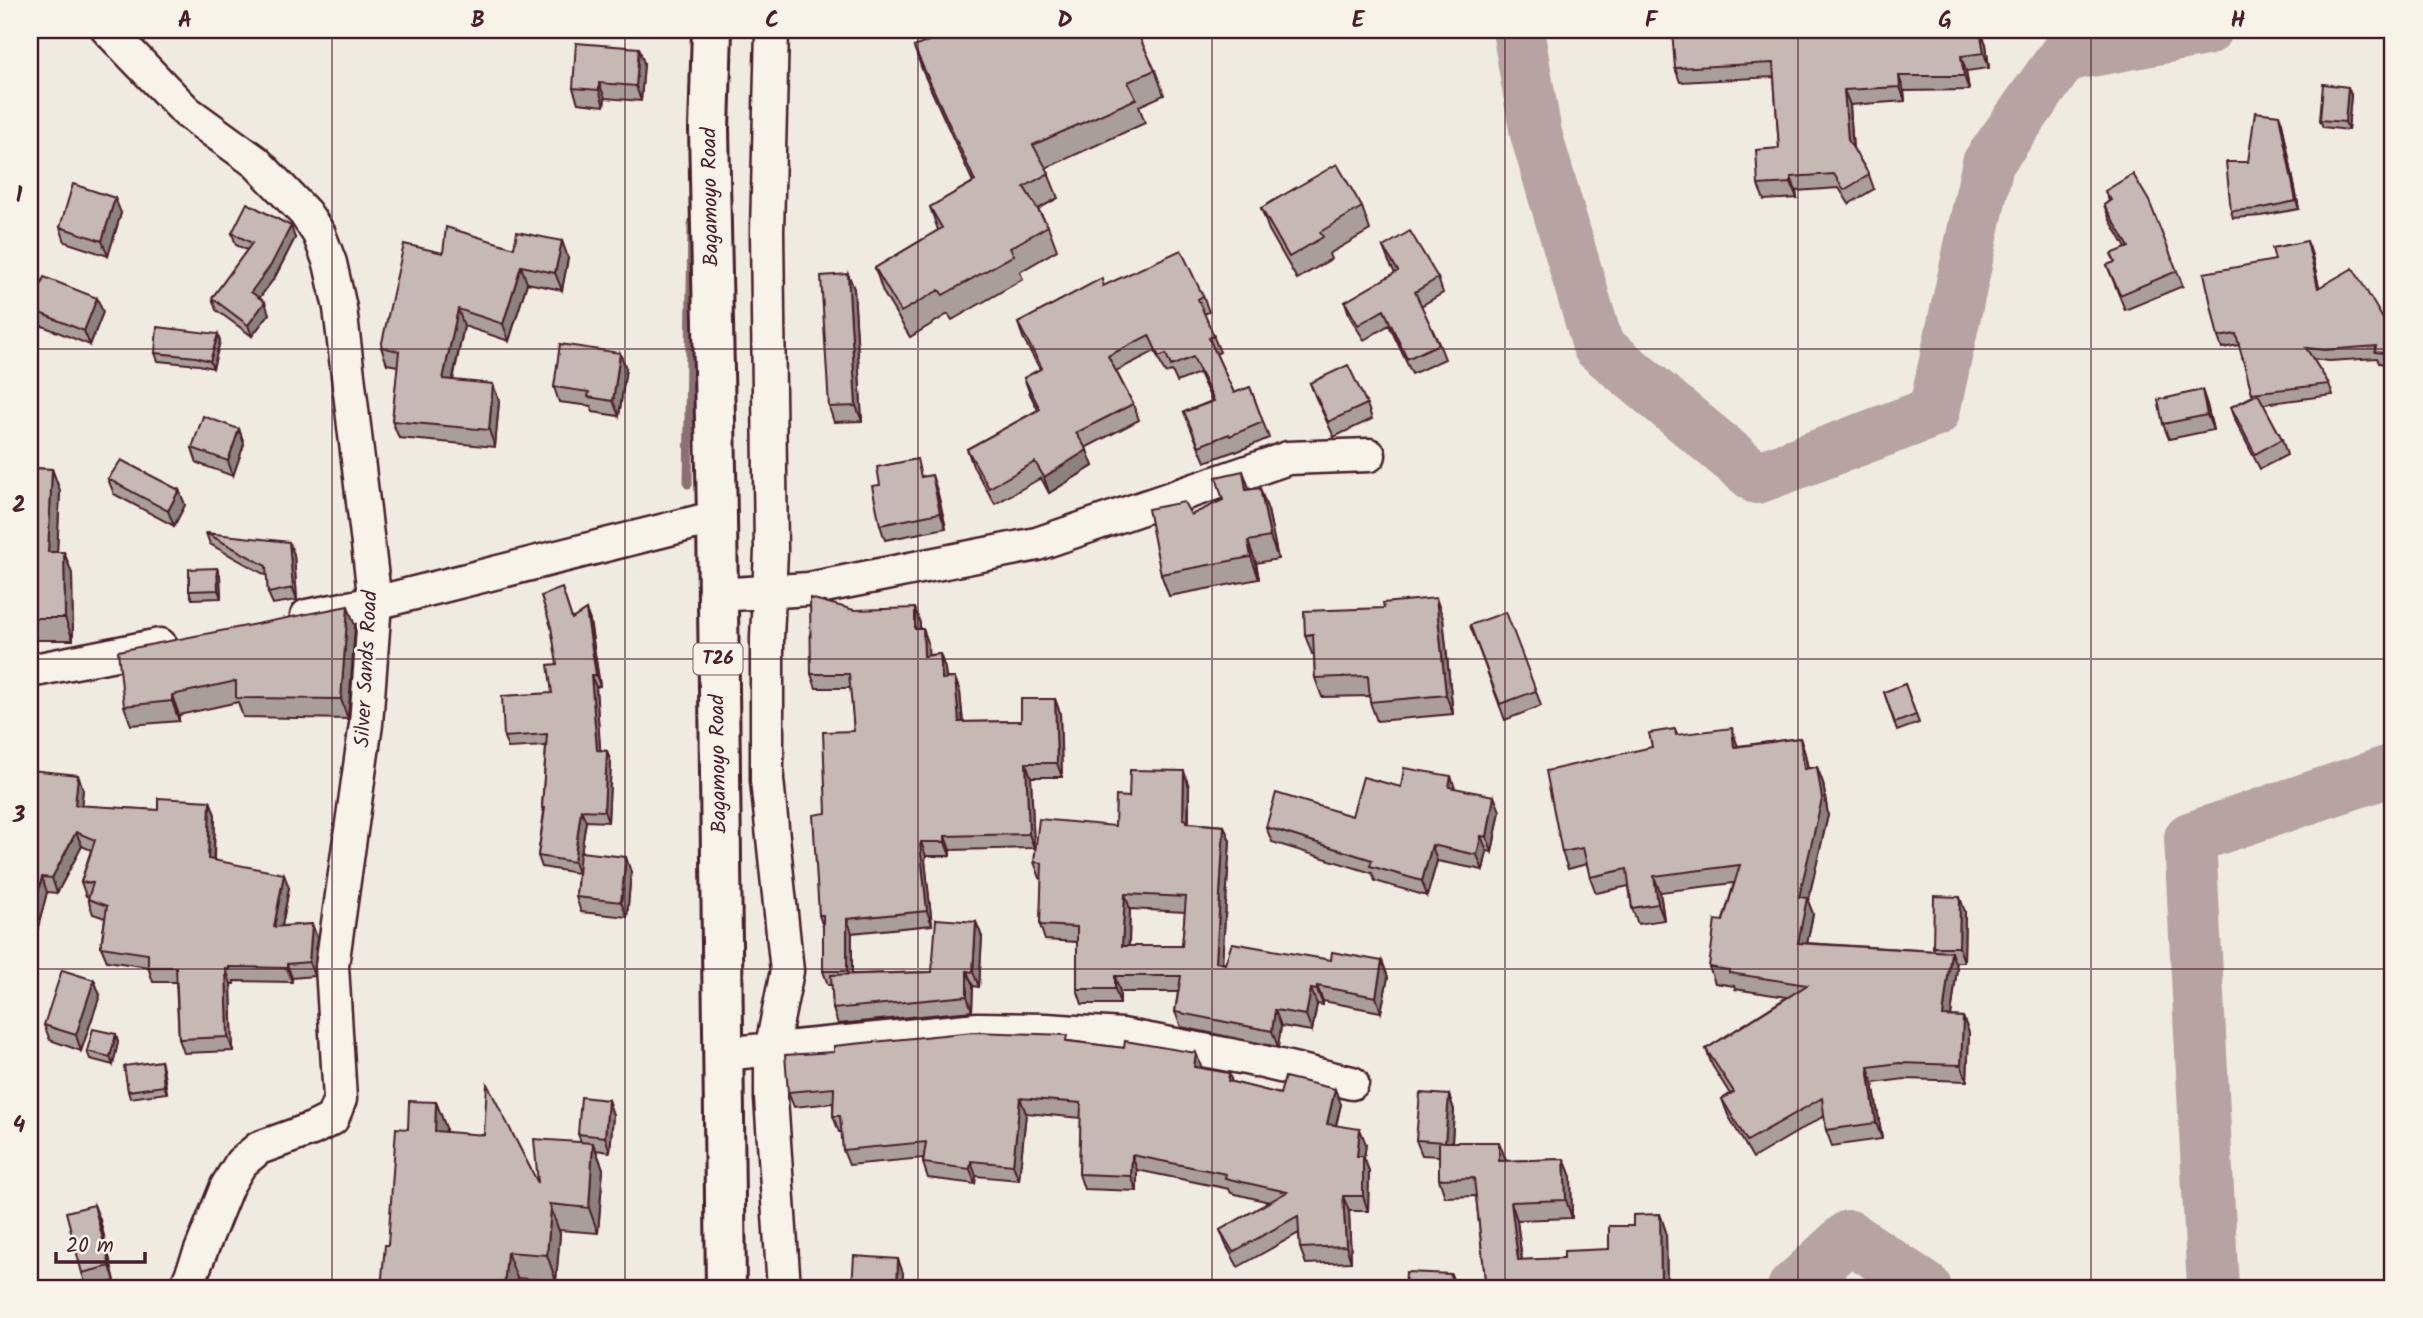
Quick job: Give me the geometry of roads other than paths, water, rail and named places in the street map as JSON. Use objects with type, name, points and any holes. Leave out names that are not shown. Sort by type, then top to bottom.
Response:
[{"type":"highway","name":"Bagamoyo Road","points":[[712,30],[709,129],[717,517],[726,1288]]},
{"type":"street","name":"Silver Sands Road","points":[[107,30],[187,112],[256,162],[305,212],[320,234],[340,308],[375,603],[365,738],[332,965],[341,1081],[337,1110],[332,1119],[258,1148],[242,1163],[227,1186],[186,1288]]},
{"type":"street","points":[[772,30],[767,230],[767,780],[786,971],[771,1051],[771,1098],[784,1288]]},
{"type":"street","points":[[717,595],[808,589],[1037,544],[1288,458],[1370,455]]},
{"type":"street","points":[[282,621],[375,603],[717,517]]},
{"type":"street","points":[[30,671],[189,639]]},
{"type":"street","points":[[723,1054],[978,1029],[1046,1030],[1122,1035],[1246,1058],[1352,1083]]},
{"type":"waterway","points":[[1518,30],[1536,134],[1598,346],[1757,478],[1934,412],[1988,163],[2064,56],[2206,30]]},
{"type":"waterway","points":[[688,484],[692,224]]},
{"type":"waterway","points":[[2213,1288],[2190,838],[2393,770]]},
{"type":"waterway","points":[[1793,1288],[1849,1236],[1926,1288]]}]
